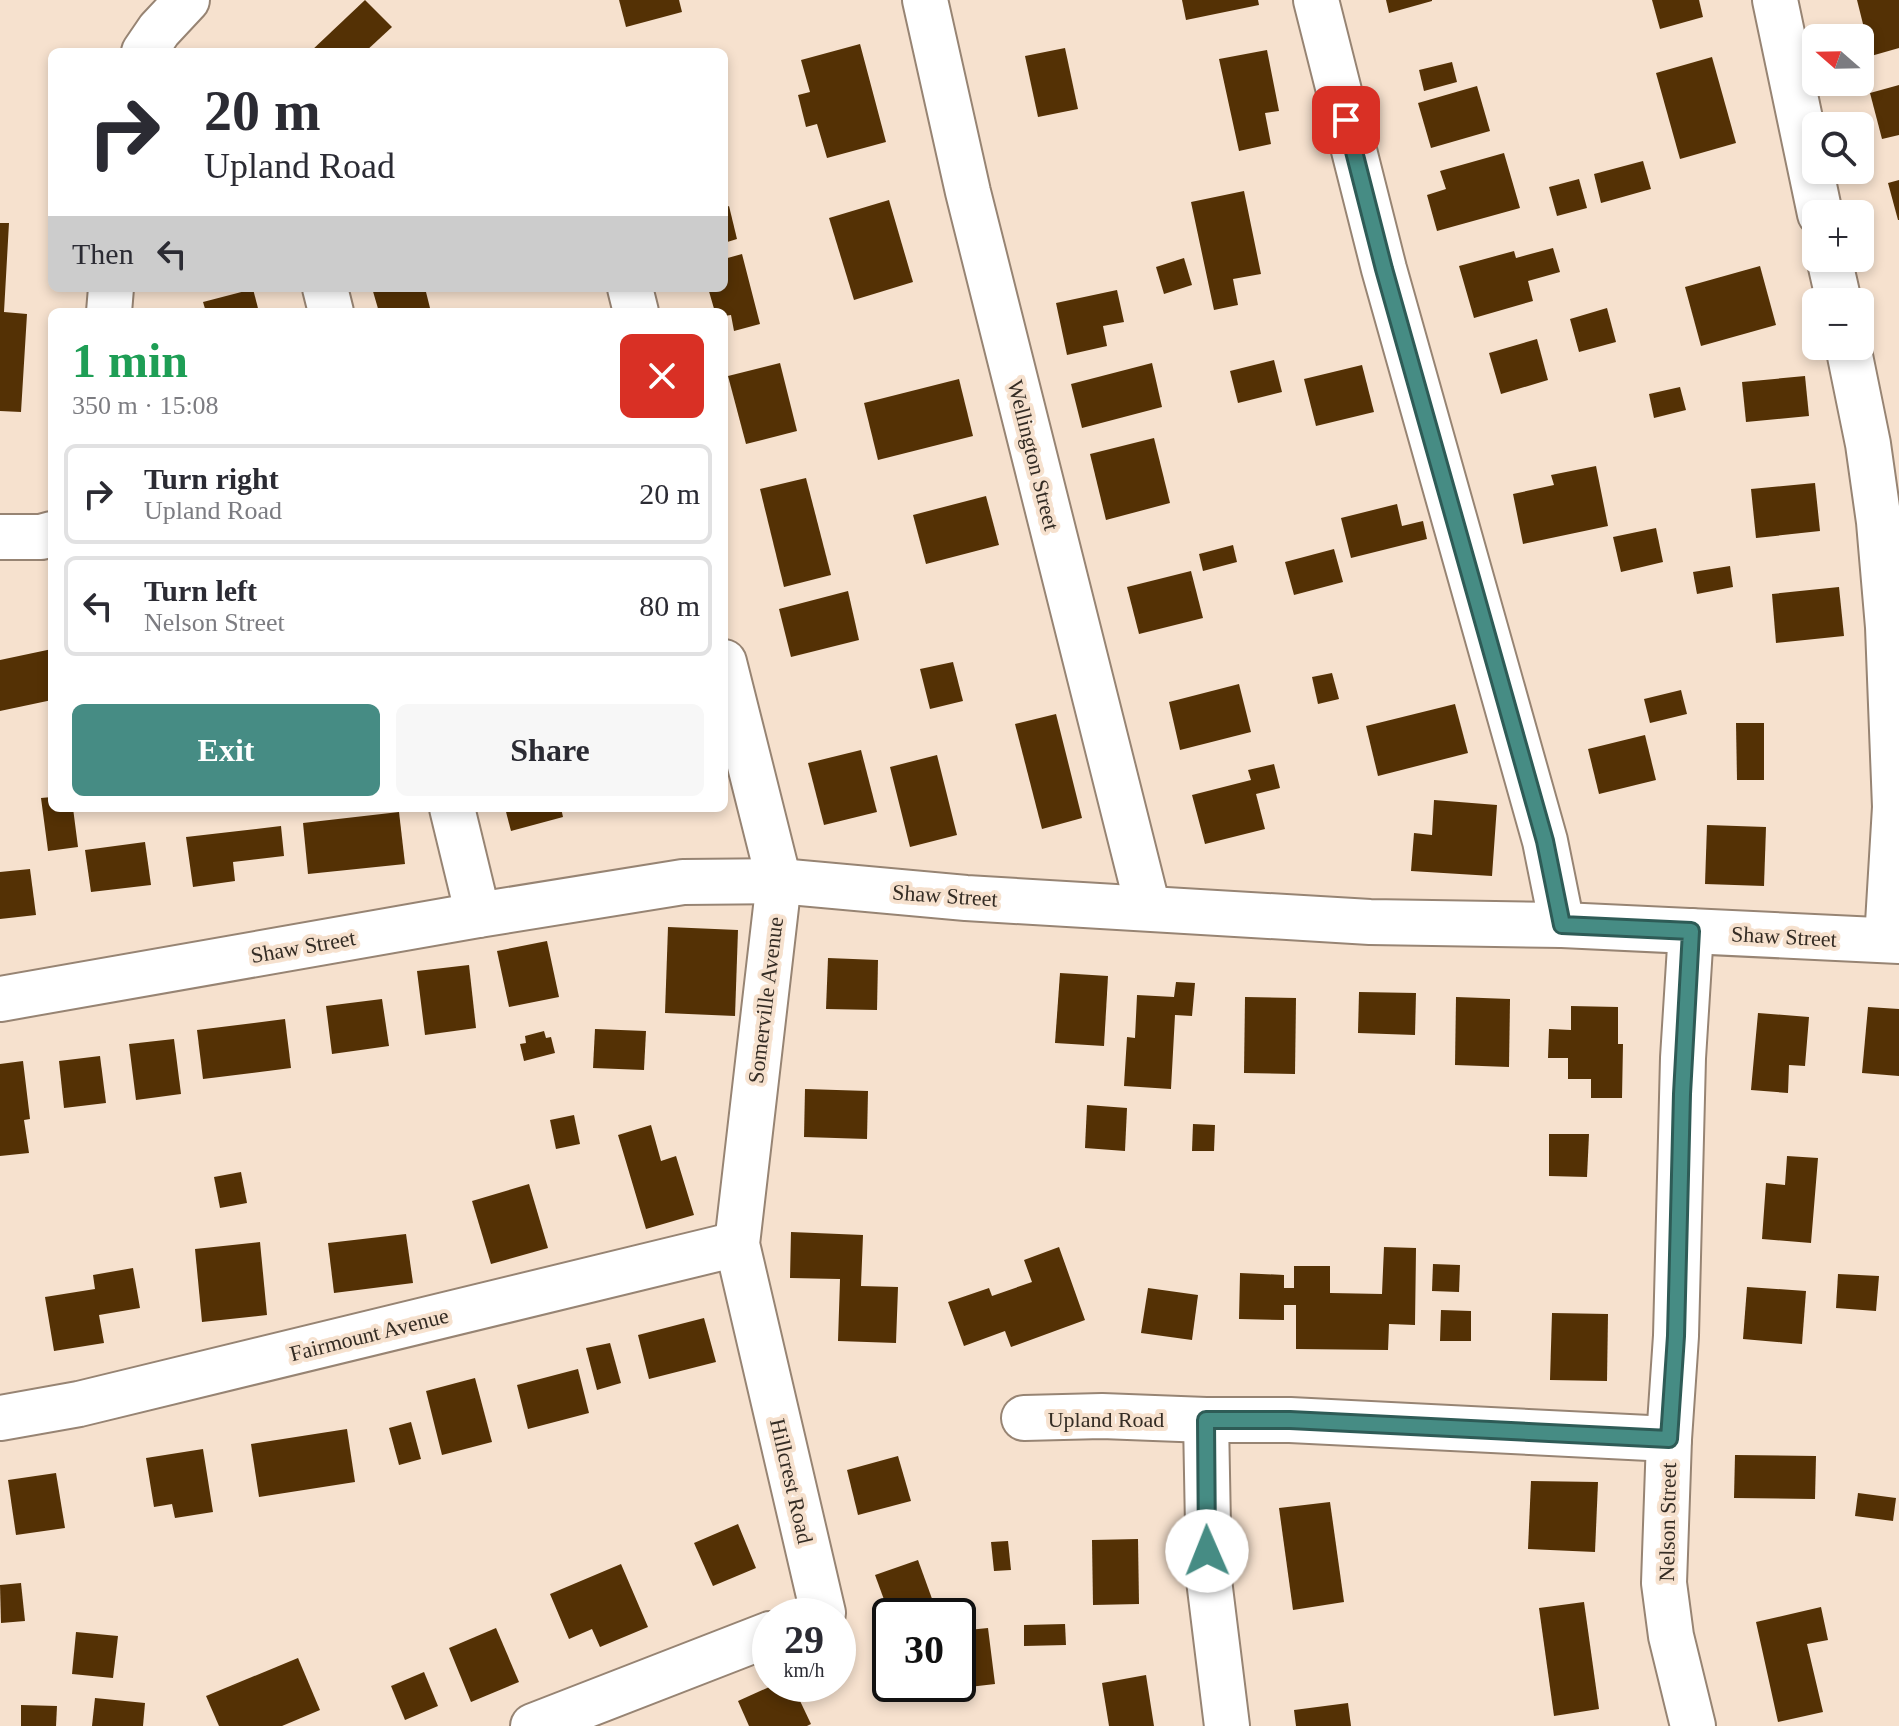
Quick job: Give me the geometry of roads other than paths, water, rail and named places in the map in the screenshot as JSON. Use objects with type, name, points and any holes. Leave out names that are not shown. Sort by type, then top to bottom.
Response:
[{"type":"street","points":[[147,48],[187,0]]},
{"type":"street","name":"Wellington Street","points":[[925,0],[968,192],[1148,908]]},
{"type":"street","points":[[1316,0],[1384,269],[1545,841],[1562,925]]},
{"type":"street","points":[[1775,0],[1817,200]]},
{"type":"street","points":[[1853,360],[1884,440],[1880,537],[1888,627],[1895,807],[1893,941]]},
{"type":"street","points":[[0,537],[48,535]]},
{"type":"street","name":"Somerville Avenue","points":[[728,678],[779,881],[737,1244],[759,1341]]},
{"type":"street","points":[[453,812],[478,915]]},
{"type":"street","name":"Shaw Street","points":[[0,999],[683,882],[779,881],[966,898],[1370,922],[1562,925],[1893,941]]},
{"type":"street","name":"Nelson Street","points":[[1691,931],[1664,1583],[1671,1636],[1693,1726]]},
{"type":"street","name":"Fairmount Avenue","points":[[0,1418],[79,1404],[737,1244]]},
{"type":"street","name":"Hillcrest Road","points":[[759,1341],[819,1598]]},
{"type":"street","name":"Upland Road","points":[[1024,1418],[1102,1416],[1290,1420],[1669,1439]]},
{"type":"street","points":[[1206,1420],[1209,1580],[1227,1726]]},
{"type":"street","points":[[533,1726],[752,1641]]}]
